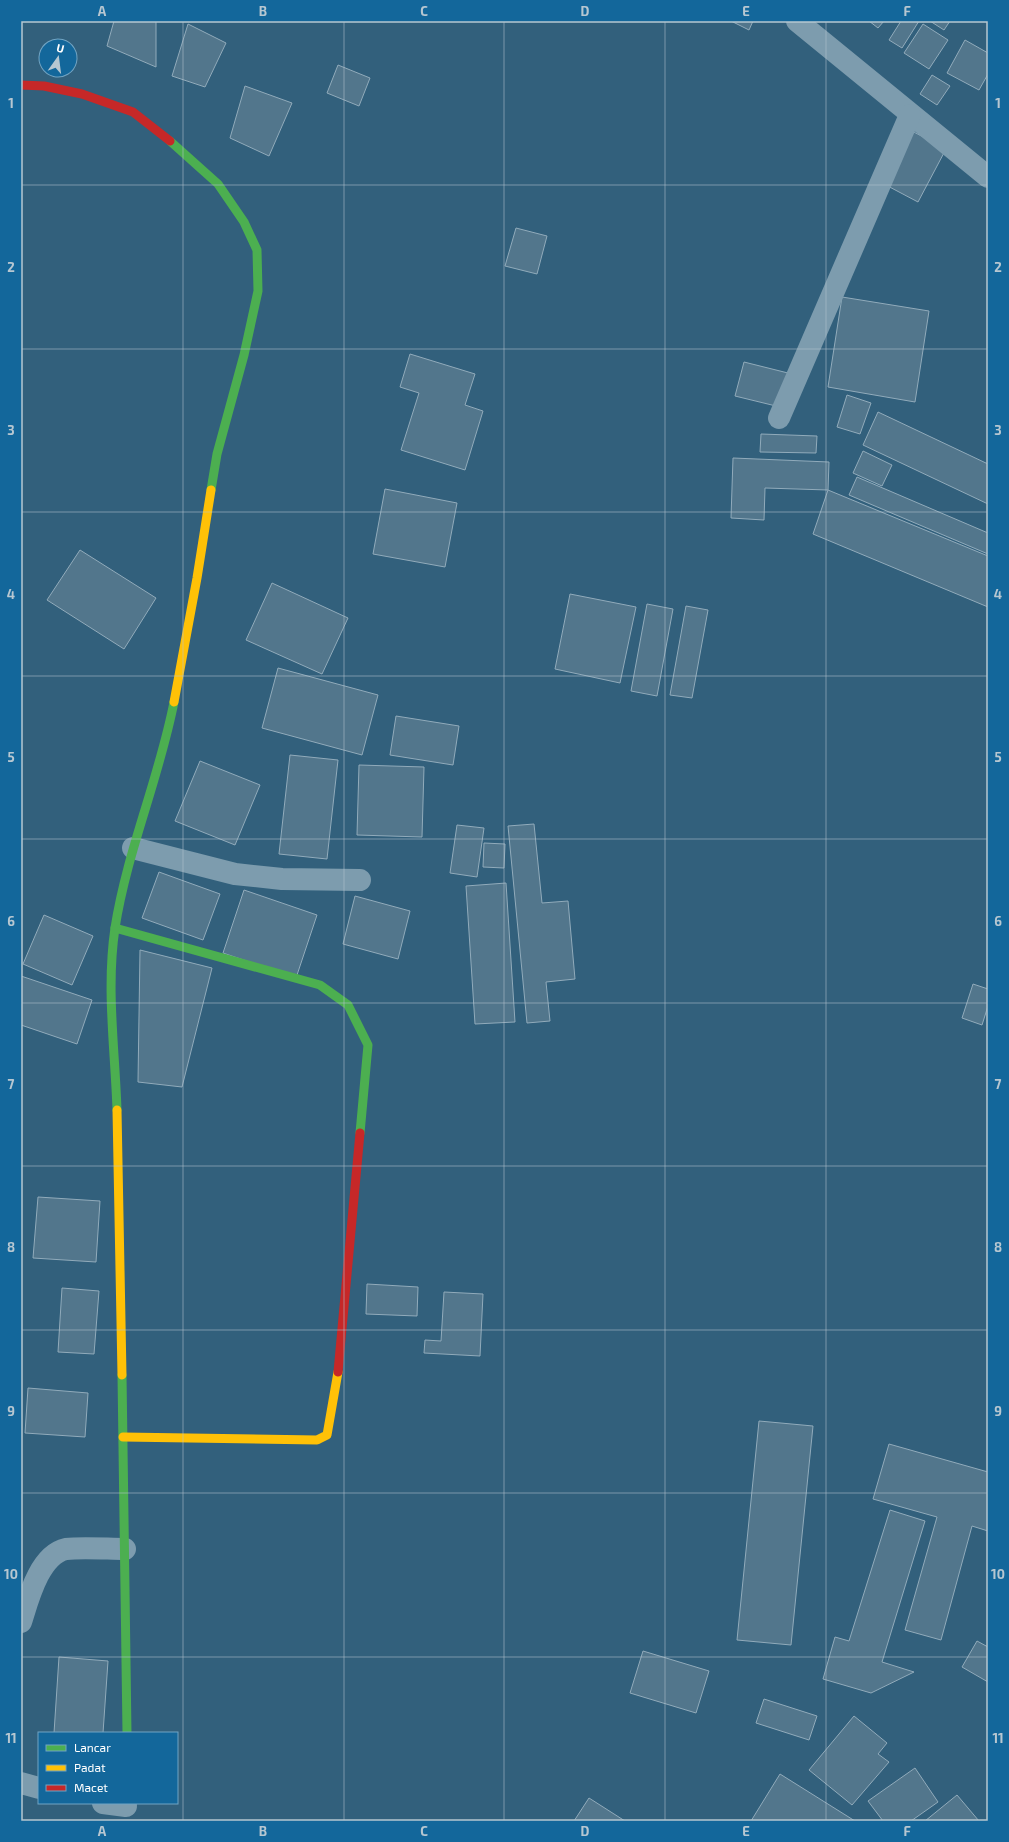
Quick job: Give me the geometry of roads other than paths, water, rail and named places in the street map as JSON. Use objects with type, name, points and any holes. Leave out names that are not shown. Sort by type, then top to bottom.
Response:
[{"type":"street","points":[[797,21],[910,115],[988,177]]},
{"type":"street","points":[[21,85],[44,86],[82,94],[133,112],[178,148],[218,184],[244,222],[257,250],[258,291],[244,355],[217,454],[197,578],[167,737],[133,848],[115,928],[110,990],[118,1145],[127,1642],[127,1732]]},
{"type":"street","points":[[779,418],[910,115]]},
{"type":"street","points":[[133,848],[235,874],[282,879],[360,880]]},
{"type":"street","points":[[115,928],[320,985],[348,1005],[368,1045],[340,1363],[328,1435],[317,1440],[123,1437]]},
{"type":"street","points":[[21,1622],[32,1587],[49,1558],[66,1550],[125,1549]]},
{"type":"street","points":[[21,1783],[38,1788]]},
{"type":"street","points":[[107,1804],[126,1810]]}]
